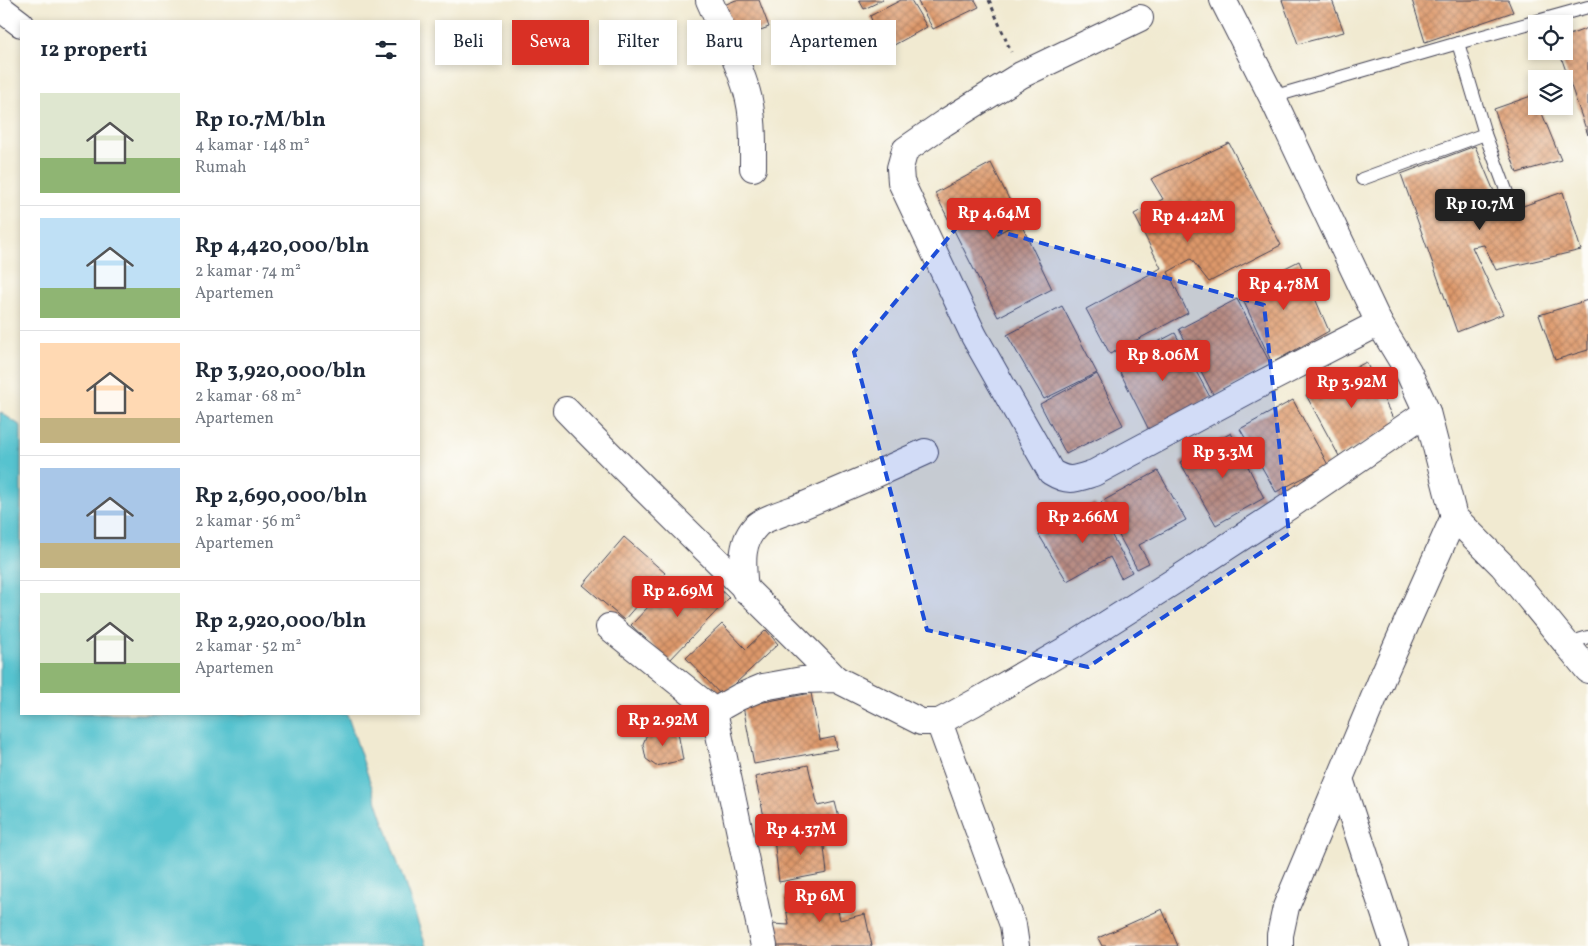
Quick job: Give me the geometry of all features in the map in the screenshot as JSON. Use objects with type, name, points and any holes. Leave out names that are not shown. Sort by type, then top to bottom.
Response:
[{"type":"street","points":[[709,0],[736,61],[748,94],[753,168]]},
{"type":"street","points":[[1223,0],[1272,97],[1379,323],[1408,371],[1427,412],[1454,517],[1577,641],[1588,670]]},
{"type":"street","points":[[0,8],[20,23]]},
{"type":"street","points":[[1140,18],[1021,75],[944,122],[905,150],[900,168],[901,182],[974,336],[1051,472],[1062,479],[1073,480],[1094,473],[1379,323]]},
{"type":"street","points":[[566,410],[626,472],[836,679],[921,722],[939,722],[1072,646],[1288,507],[1427,412]]},
{"type":"street","points":[[745,590],[742,564],[744,550],[747,539],[758,524],[850,486],[924,452]]},
{"type":"street","points":[[1280,946],[1280,935],[1286,907],[1383,676],[1454,517]]},
{"type":"street","points":[[609,627],[714,711],[764,946]]},
{"type":"street","points":[[714,711],[739,697],[763,687],[802,680],[836,679]]},
{"type":"street","points":[[939,722],[1013,925],[1016,946]]},
{"type":"street","points":[[1340,779],[1395,946]]},
{"type":"lane","points":[[1272,97],[1588,7]]},
{"type":"lane","points":[[1458,43],[1485,134],[1509,198]]},
{"type":"lane","points":[[1362,179],[1485,134]]},
{"type":"path","points":[[989,0],[1021,75]]},
{"type":"highlighted area","points":[[962,221],[1264,305],[1289,534],[1088,667],[927,630],[854,352]]},
{"type":"water","points":[[0,412],[20,425],[20,715],[347,715],[426,946],[0,946]]},
{"type":"building","points":[[736,0],[759,0],[769,27],[761,30],[761,20],[729,20],[724,5]]},
{"type":"building","points":[[859,0],[883,0],[864,9]]},
{"type":"building","points":[[901,0],[911,0],[927,27],[896,44],[896,20],[872,20],[870,16]]},
{"type":"building","points":[[917,0],[975,0],[979,7],[933,29]]},
{"type":"building","points":[[1282,0],[1332,0],[1344,32],[1298,44]]},
{"type":"building","points":[[1412,0],[1508,0],[1513,12],[1425,42]]},
{"type":"building","points":[[1588,28],[1588,135],[1573,92],[1573,70],[1566,70],[1562,60],[1573,60],[1573,34]]},
{"type":"building","points":[[1528,97],[1528,115],[1543,115],[1561,160],[1517,173],[1494,109]]},
{"type":"building","points":[[1229,143],[1281,245],[1209,282],[1191,259],[1168,272],[1188,313],[1110,354],[1086,309],[1161,268],[1134,214],[1163,199],[1151,179]]},
{"type":"building","points":[[1475,146],[1503,213],[1563,192],[1581,250],[1496,270],[1484,245],[1472,247],[1503,314],[1457,332],[1401,174]]},
{"type":"building","points":[[991,163],[1020,221],[997,234],[1020,222],[1052,289],[998,317],[935,193]]},
{"type":"building","points":[[1299,261],[1329,331],[1272,363],[1239,291]]},
{"type":"building","points":[[1237,299],[1271,365],[1214,396],[1179,329]]},
{"type":"building","points":[[1588,300],[1588,350],[1555,360],[1539,315]]},
{"type":"building","points":[[1062,306],[1097,373],[1044,399],[1007,335]]},
{"type":"building","points":[[1175,333],[1210,397],[1150,432],[1116,364]]},
{"type":"building","points":[[1366,362],[1396,425],[1339,456],[1306,395]]},
{"type":"building","points":[[1097,374],[1123,425],[1066,454],[1040,404]]},
{"type":"building","points":[[1293,400],[1328,465],[1276,492],[1240,429]]},
{"type":"building","points":[[1231,433],[1264,498],[1216,525],[1180,462]]},
{"type":"building","points":[[1158,471],[1186,520],[1139,545],[1149,563],[1137,569],[1101,502]]},
{"type":"building","points":[[1094,503],[1132,572],[1121,578],[1110,557],[1067,581],[1039,535]]},
{"type":"building","points":[[624,537],[665,573],[624,620],[583,585]]},
{"type":"building","points":[[710,580],[729,598],[669,661],[631,625],[669,585],[688,603]]},
{"type":"building","points":[[722,624],[746,649],[766,630],[778,644],[722,696],[686,658]]},
{"type":"building","points":[[811,693],[820,740],[835,737],[837,749],[754,764],[743,706]]},
{"type":"building","points":[[677,727],[683,760],[656,766],[646,759],[643,744],[647,734]]},
{"type":"building","points":[[808,765],[818,806],[835,802],[839,818],[768,834],[755,777]]},
{"type":"building","points":[[822,830],[827,873],[779,882],[774,839]]},
{"type":"building","points":[[833,887],[840,920],[865,914],[872,946],[776,946],[771,924],[789,925],[784,897]]},
{"type":"building","points":[[1162,909],[1178,946],[1102,946],[1098,938]]}]
